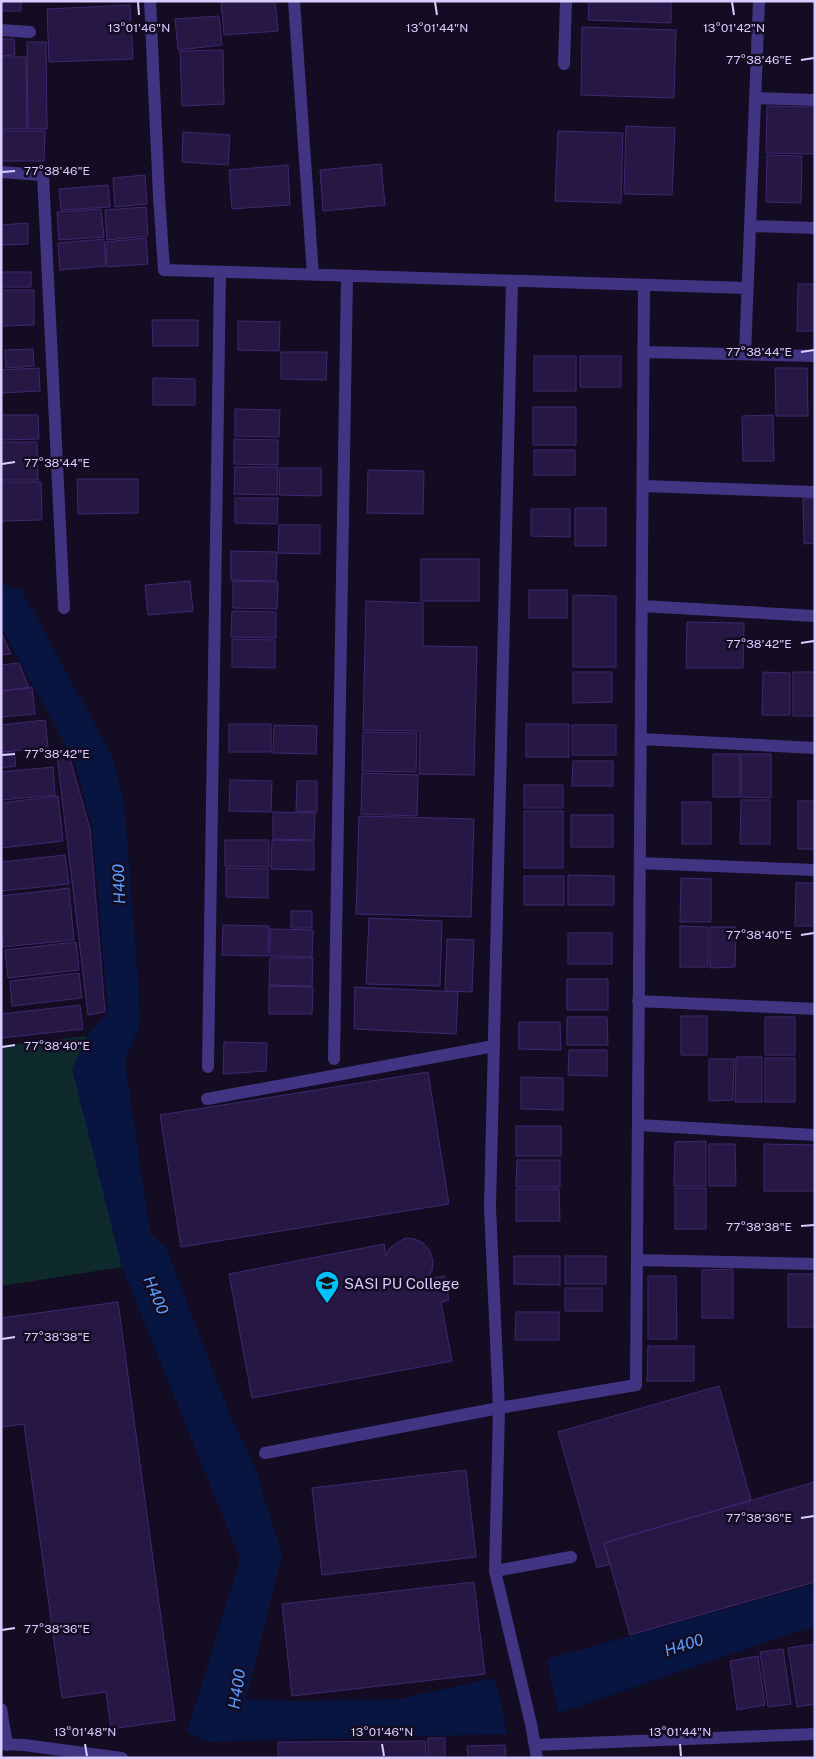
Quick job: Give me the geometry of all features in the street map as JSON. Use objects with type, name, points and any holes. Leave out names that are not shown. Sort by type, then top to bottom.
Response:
[{"type":"street","points":[[150,1],[164,270],[747,288]]},
{"type":"street","points":[[294,1],[312,275]]},
{"type":"street","points":[[564,64],[566,1]]},
{"type":"street","points":[[745,354],[759,1]]},
{"type":"street","points":[[1,30],[30,32]]},
{"type":"street","points":[[755,98],[815,100]]},
{"type":"street","points":[[1,172],[43,175],[64,608]]},
{"type":"street","points":[[750,226],[815,228]]},
{"type":"street","points":[[208,1067],[220,272]]},
{"type":"street","points":[[334,1059],[348,276]]},
{"type":"street","points":[[512,281],[490,1208],[499,1408],[495,1570],[536,1752],[815,1734]]},
{"type":"street","points":[[265,1453],[499,1408],[636,1386],[644,285]]},
{"type":"street","points":[[644,352],[815,356]]},
{"type":"street","points":[[642,486],[815,492]]},
{"type":"street","points":[[642,606],[815,616]]},
{"type":"street","points":[[641,739],[815,748]]},
{"type":"street","points":[[640,863],[815,870]]},
{"type":"street","points":[[638,1001],[815,1009]]},
{"type":"street","points":[[207,1099],[494,1046]]},
{"type":"street","points":[[638,1125],[815,1135]]},
{"type":"street","points":[[637,1260],[815,1264]]},
{"type":"street","points":[[495,1570],[571,1557]]},
{"type":"street","points":[[1,1709],[4,1744],[122,1758]]},
{"type":"green space","points":[[87,1036],[73,1069],[122,1267],[1,1286],[1,1046]]},
{"type":"water","name":"H400","points":[[1,584],[22,591],[112,756],[124,800],[140,1025],[125,1061],[150,1233],[167,1250],[228,1410],[255,1468],[282,1554],[246,1699],[299,1701],[399,1699],[494,1678],[507,1734],[207,1742],[187,1732],[240,1559],[122,1267],[72,1069],[87,1036],[108,1012],[92,826],[75,763],[1,627]]},
{"type":"water","name":"H400","points":[[815,1584],[815,1626],[558,1713],[547,1659]]},
{"type":"building","points":[[1,1],[21,1],[21,11],[1,11]]},
{"type":"building","points":[[221,1],[275,1],[278,31],[224,35]]},
{"type":"building","points":[[589,1],[671,1],[671,23],[588,20]]},
{"type":"building","points":[[130,5],[133,59],[49,62],[47,9]]},
{"type":"building","points":[[219,16],[222,45],[178,50],[175,19]]},
{"type":"building","points":[[582,27],[676,30],[674,98],[581,95]]},
{"type":"building","points":[[1,39],[14,39],[15,55],[1,56]]},
{"type":"building","points":[[27,42],[46,42],[47,129],[28,129]]},
{"type":"building","points":[[223,50],[224,104],[182,106],[180,51]]},
{"type":"building","points":[[1,57],[26,57],[27,129],[1,129]]},
{"type":"building","points":[[767,106],[815,107],[815,154],[766,153]]},
{"type":"building","points":[[626,126],[675,128],[672,195],[624,194]]},
{"type":"building","points":[[2,131],[45,131],[44,161],[2,161]]},
{"type":"building","points":[[558,131],[623,133],[621,203],[555,201]]},
{"type":"building","points":[[183,132],[230,135],[228,165],[182,162]]},
{"type":"building","points":[[767,155],[802,156],[801,203],[766,202]]},
{"type":"building","points":[[381,164],[385,205],[323,211],[320,170]]},
{"type":"building","points":[[288,165],[290,205],[232,209],[229,170]]},
{"type":"building","points":[[145,175],[147,204],[115,207],[113,178]]},
{"type":"building","points":[[108,185],[110,207],[61,210],[59,189]]},
{"type":"building","points":[[146,207],[148,236],[107,240],[105,210]]},
{"type":"building","points":[[101,209],[104,237],[59,240],[57,212]]},
{"type":"building","points":[[28,223],[28,244],[1,245],[1,225]]},
{"type":"building","points":[[146,238],[148,264],[107,267],[106,242]]},
{"type":"building","points":[[104,239],[106,266],[60,270],[58,243]]},
{"type":"building","points":[[1,272],[31,272],[31,287],[1,287]]},
{"type":"building","points":[[798,284],[815,284],[815,331],[797,331]]},
{"type":"building","points":[[1,290],[34,290],[34,325],[1,326]]},
{"type":"building","points":[[152,320],[198,320],[198,346],[153,346]]},
{"type":"building","points":[[238,321],[280,322],[279,351],[238,350]]},
{"type":"building","points":[[33,349],[34,366],[6,368],[5,350]]},
{"type":"building","points":[[281,352],[327,352],[326,380],[281,379]]},
{"type":"building","points":[[534,356],[576,356],[576,391],[534,391]]},
{"type":"building","points":[[580,356],[621,356],[621,387],[580,387]]},
{"type":"building","points":[[39,368],[40,391],[1,393],[1,370]]},
{"type":"building","points":[[775,368],[807,368],[808,416],[776,416]]},
{"type":"building","points":[[153,378],[195,379],[195,405],[153,405]]},
{"type":"building","points":[[533,407],[576,407],[576,445],[533,445]]},
{"type":"building","points":[[235,409],[280,410],[279,437],[235,436]]},
{"type":"building","points":[[1,415],[38,415],[39,439],[1,440]]},
{"type":"building","points":[[773,415],[774,461],[743,461],[742,416]]},
{"type":"building","points":[[234,439],[278,440],[278,465],[234,464]]},
{"type":"building","points":[[1,442],[37,442],[38,480],[1,480]]},
{"type":"building","points":[[534,450],[575,450],[575,475],[534,475]]},
{"type":"building","points":[[235,467],[278,467],[277,495],[234,494]]},
{"type":"building","points":[[280,468],[321,468],[321,496],[279,495]]},
{"type":"building","points":[[368,470],[424,471],[423,514],[367,513]]},
{"type":"building","points":[[77,479],[138,479],[138,513],[78,514]]},
{"type":"building","points":[[1,482],[41,482],[42,520],[1,521]]},
{"type":"building","points":[[235,498],[278,498],[277,524],[235,523]]},
{"type":"building","points":[[803,499],[815,499],[815,543],[804,544]]},
{"type":"building","points":[[575,508],[606,508],[606,546],[575,546]]},
{"type":"building","points":[[531,509],[570,509],[570,537],[531,536]]},
{"type":"building","points":[[279,525],[320,525],[320,554],[278,553]]},
{"type":"building","points":[[231,551],[277,552],[276,581],[231,580]]},
{"type":"building","points":[[421,559],[479,559],[479,601],[421,601]]},
{"type":"building","points":[[190,581],[193,611],[148,615],[145,585]]},
{"type":"building","points":[[233,581],[278,582],[277,609],[233,608]]},
{"type":"building","points":[[529,590],[567,590],[567,618],[529,618]]},
{"type":"building","points":[[573,595],[616,596],[616,667],[573,667]]},
{"type":"building","points":[[366,601],[423,603],[423,646],[477,647],[474,775],[419,774],[420,731],[363,730]]},
{"type":"building","points":[[232,611],[276,612],[276,638],[231,637]]},
{"type":"building","points":[[687,622],[744,623],[743,668],[686,668]]},
{"type":"building","points":[[1,632],[11,654],[1,655]]},
{"type":"building","points":[[232,639],[275,640],[275,668],[232,667]]},
{"type":"building","points":[[19,663],[29,688],[1,691],[1,665]]},
{"type":"building","points":[[573,672],[612,672],[612,702],[573,703]]},
{"type":"building","points":[[763,672],[790,673],[790,715],[762,715]]},
{"type":"building","points":[[793,672],[815,672],[815,716],[793,716]]},
{"type":"building","points":[[32,687],[35,714],[1,717],[1,691]]},
{"type":"building","points":[[45,720],[48,747],[1,752],[1,725]]},
{"type":"building","points":[[229,724],[271,724],[271,752],[229,752]]},
{"type":"building","points":[[526,724],[569,724],[569,757],[526,757]]},
{"type":"building","points":[[274,725],[317,726],[316,754],[273,753]]},
{"type":"building","points":[[572,725],[616,725],[616,755],[572,755]]},
{"type":"building","points":[[363,732],[417,733],[416,772],[362,771]]},
{"type":"building","points":[[14,751],[16,766],[1,768],[1,752]]},
{"type":"building","points":[[713,754],[740,754],[740,797],[713,797]]},
{"type":"building","points":[[741,754],[771,754],[771,798],[741,797]]},
{"type":"building","points":[[69,755],[90,829],[105,1012],[88,1015],[57,756]]},
{"type":"building","points":[[573,761],[613,761],[613,786],[572,786]]},
{"type":"building","points":[[53,767],[55,795],[1,800],[1,772]]},
{"type":"building","points":[[362,773],[418,775],[417,816],[361,814]]},
{"type":"building","points":[[230,780],[272,781],[271,812],[229,811]]},
{"type":"building","points":[[297,781],[317,781],[317,812],[296,811]]},
{"type":"building","points":[[524,785],[563,785],[563,808],[524,808]]},
{"type":"building","points":[[58,796],[63,841],[1,848],[1,803]]},
{"type":"building","points":[[741,800],[770,800],[770,844],[740,844]]},
{"type":"building","points":[[798,801],[815,801],[815,849],[798,849]]},
{"type":"building","points":[[682,802],[711,802],[711,844],[682,844]]},
{"type":"building","points":[[524,811],[563,811],[563,868],[524,868]]},
{"type":"building","points":[[273,812],[315,813],[314,840],[273,839]]},
{"type":"building","points":[[571,815],[613,815],[613,847],[571,847]]},
{"type":"building","points":[[359,816],[474,819],[471,917],[356,914]]},
{"type":"building","points":[[225,840],[269,840],[269,867],[225,866]]},
{"type":"building","points":[[272,840],[314,841],[314,870],[271,869]]},
{"type":"building","points":[[65,855],[69,884],[1,891],[1,862]]},
{"type":"building","points":[[226,868],[268,869],[268,898],[226,897]]},
{"type":"building","points":[[568,875],[614,876],[614,905],[568,905]]},
{"type":"building","points":[[524,876],[564,876],[564,905],[524,905]]},
{"type":"building","points":[[681,878],[711,879],[711,922],[680,922]]},
{"type":"building","points":[[796,883],[815,883],[815,926],[795,926]]},
{"type":"building","points":[[69,888],[74,940],[3,947],[1,896]]},
{"type":"building","points":[[291,911],[312,911],[312,928],[291,928]]},
{"type":"building","points":[[369,918],[442,921],[440,986],[366,984]]},
{"type":"building","points":[[223,925],[269,926],[268,956],[222,955]]},
{"type":"building","points":[[680,926],[708,927],[708,967],[680,967]]},
{"type":"building","points":[[710,927],[736,927],[735,967],[710,968]]},
{"type":"building","points":[[270,929],[313,930],[312,957],[270,956]]},
{"type":"building","points":[[568,933],[612,933],[612,964],[568,964]]},
{"type":"building","points":[[447,939],[474,940],[472,992],[445,991]]},
{"type":"building","points":[[76,942],[79,970],[8,978],[5,950]]},
{"type":"building","points":[[270,958],[313,958],[312,986],[269,985]]},
{"type":"building","points":[[79,973],[82,998],[12,1006],[10,981]]},
{"type":"building","points":[[567,979],[608,979],[608,1010],[567,1010]]},
{"type":"building","points":[[269,986],[313,987],[312,1014],[269,1014]]},
{"type":"building","points":[[355,987],[458,992],[456,1034],[354,1029]]},
{"type":"building","points":[[80,1005],[83,1029],[1,1038],[1,1014]]},
{"type":"building","points":[[681,1016],[707,1016],[707,1055],[681,1055]]},
{"type":"building","points":[[567,1017],[607,1017],[608,1045],[567,1045]]},
{"type":"building","points":[[765,1017],[795,1017],[795,1055],[765,1055]]},
{"type":"building","points":[[519,1022],[560,1022],[561,1050],[519,1049]]},
{"type":"building","points":[[224,1042],[267,1043],[266,1071],[223,1074]]},
{"type":"building","points":[[569,1050],[607,1050],[607,1076],[568,1075]]},
{"type":"building","points":[[736,1057],[762,1057],[762,1102],[735,1102]]},
{"type":"building","points":[[765,1058],[795,1058],[795,1102],[765,1102]]},
{"type":"building","points":[[709,1059],[734,1059],[733,1100],[709,1101]]},
{"type":"building","points":[[428,1072],[449,1204],[181,1247],[160,1115]]},
{"type":"building","points":[[521,1077],[563,1078],[563,1110],[521,1109]]},
{"type":"building","points":[[516,1126],[561,1126],[561,1156],[516,1156]]},
{"type":"building","points":[[706,1141],[706,1186],[674,1186],[675,1142]]},
{"type":"building","points":[[709,1144],[735,1144],[736,1186],[709,1186]]},
{"type":"building","points":[[764,1144],[815,1145],[815,1191],[764,1191]]},
{"type":"building","points":[[517,1160],[560,1160],[560,1187],[516,1187]]},
{"type":"building","points":[[675,1188],[706,1188],[706,1229],[675,1229]]},
{"type":"building","points":[[516,1189],[559,1189],[560,1221],[516,1221]]},
{"type":"building","points":[[406,1238],[415,1239],[423,1243],[430,1251],[433,1261],[432,1271],[426,1280],[444,1276],[449,1300],[441,1302],[452,1361],[252,1398],[229,1274],[384,1244],[386,1256],[390,1248]]},
{"type":"building","points":[[514,1256],[560,1256],[560,1285],[514,1284]]},
{"type":"building","points":[[565,1256],[606,1256],[606,1284],[565,1284]]},
{"type":"building","points":[[733,1269],[733,1318],[702,1318],[702,1270]]},
{"type":"building","points":[[788,1274],[815,1274],[815,1327],[788,1327]]},
{"type":"building","points":[[648,1276],[676,1276],[677,1339],[648,1339]]},
{"type":"building","points":[[565,1288],[602,1288],[602,1311],[565,1311]]},
{"type":"building","points":[[118,1302],[175,1720],[111,1729],[106,1692],[62,1698],[24,1424],[1,1427],[1,1318]]},
{"type":"building","points":[[516,1312],[559,1312],[559,1340],[515,1340]]},
{"type":"building","points":[[648,1346],[694,1346],[694,1381],[647,1381]]},
{"type":"building","points":[[719,1386],[751,1500],[604,1543],[610,1564],[597,1568],[558,1432]]},
{"type":"building","points":[[466,1470],[476,1557],[322,1575],[312,1488]]},
{"type":"building","points":[[815,1482],[815,1582],[630,1635],[604,1543]]},
{"type":"building","points":[[474,1582],[485,1674],[292,1696],[282,1604]]},
{"type":"building","points":[[815,1644],[815,1704],[797,1707],[788,1648]]},
{"type":"building","points":[[783,1649],[791,1704],[768,1707],[760,1652]]},
{"type":"building","points":[[758,1656],[765,1705],[737,1710],[730,1661]]},
{"type":"building","points":[[428,1738],[445,1738],[445,1758],[428,1758]]},
{"type":"building","points":[[425,1741],[426,1758],[278,1758],[278,1742]]},
{"type":"building","points":[[505,1745],[506,1758],[468,1758],[467,1746]]},
{"type":"place","name":"SASI PU College","points":[[327,1304]]}]
